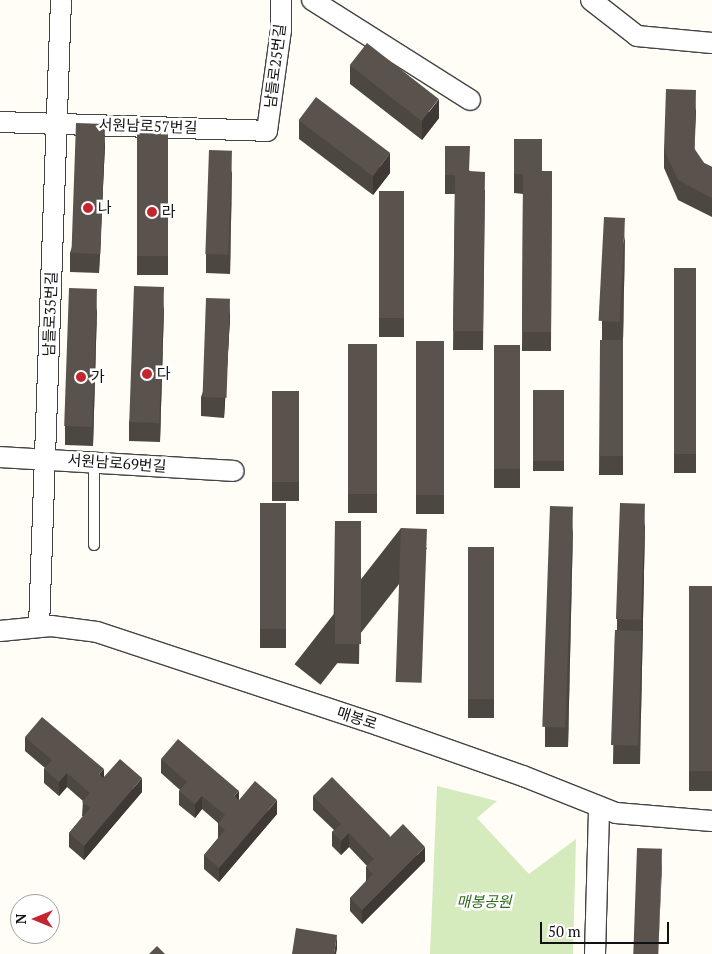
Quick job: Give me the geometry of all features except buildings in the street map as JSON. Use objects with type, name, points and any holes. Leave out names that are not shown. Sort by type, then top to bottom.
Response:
[{"type":"street","name":"남들로35번길","points":[[38,627],[46,459],[55,123],[61,0]]},
{"type":"street","name":"남들로25번길","points":[[267,131],[281,30],[281,0]]},
{"type":"street","points":[[312,0],[470,100]]},
{"type":"street","points":[[591,0],[637,36],[712,44]]},
{"type":"street","name":"서원남로57번길","points":[[0,122],[267,131]]},
{"type":"street","name":"서원남로69번길","points":[[0,457],[234,471]]},
{"type":"street","name":"매봉로","points":[[0,631],[38,627],[97,632],[170,654],[223,675],[514,772],[616,813],[712,820]]},
{"type":"street","points":[[594,954],[599,807]]},
{"type":"lane","points":[[94,462],[94,545]]},
{"type":"green space","name":"매봉공원","points":[[437,786],[497,801],[477,818],[529,874],[576,839],[573,954],[430,954]]},
{"type":"place","name":"나","points":[[88,208]]},
{"type":"place","name":"라","points":[[152,212]]},
{"type":"place","name":"다","points":[[147,374]]},
{"type":"place","name":"가","points":[[81,377]]}]
